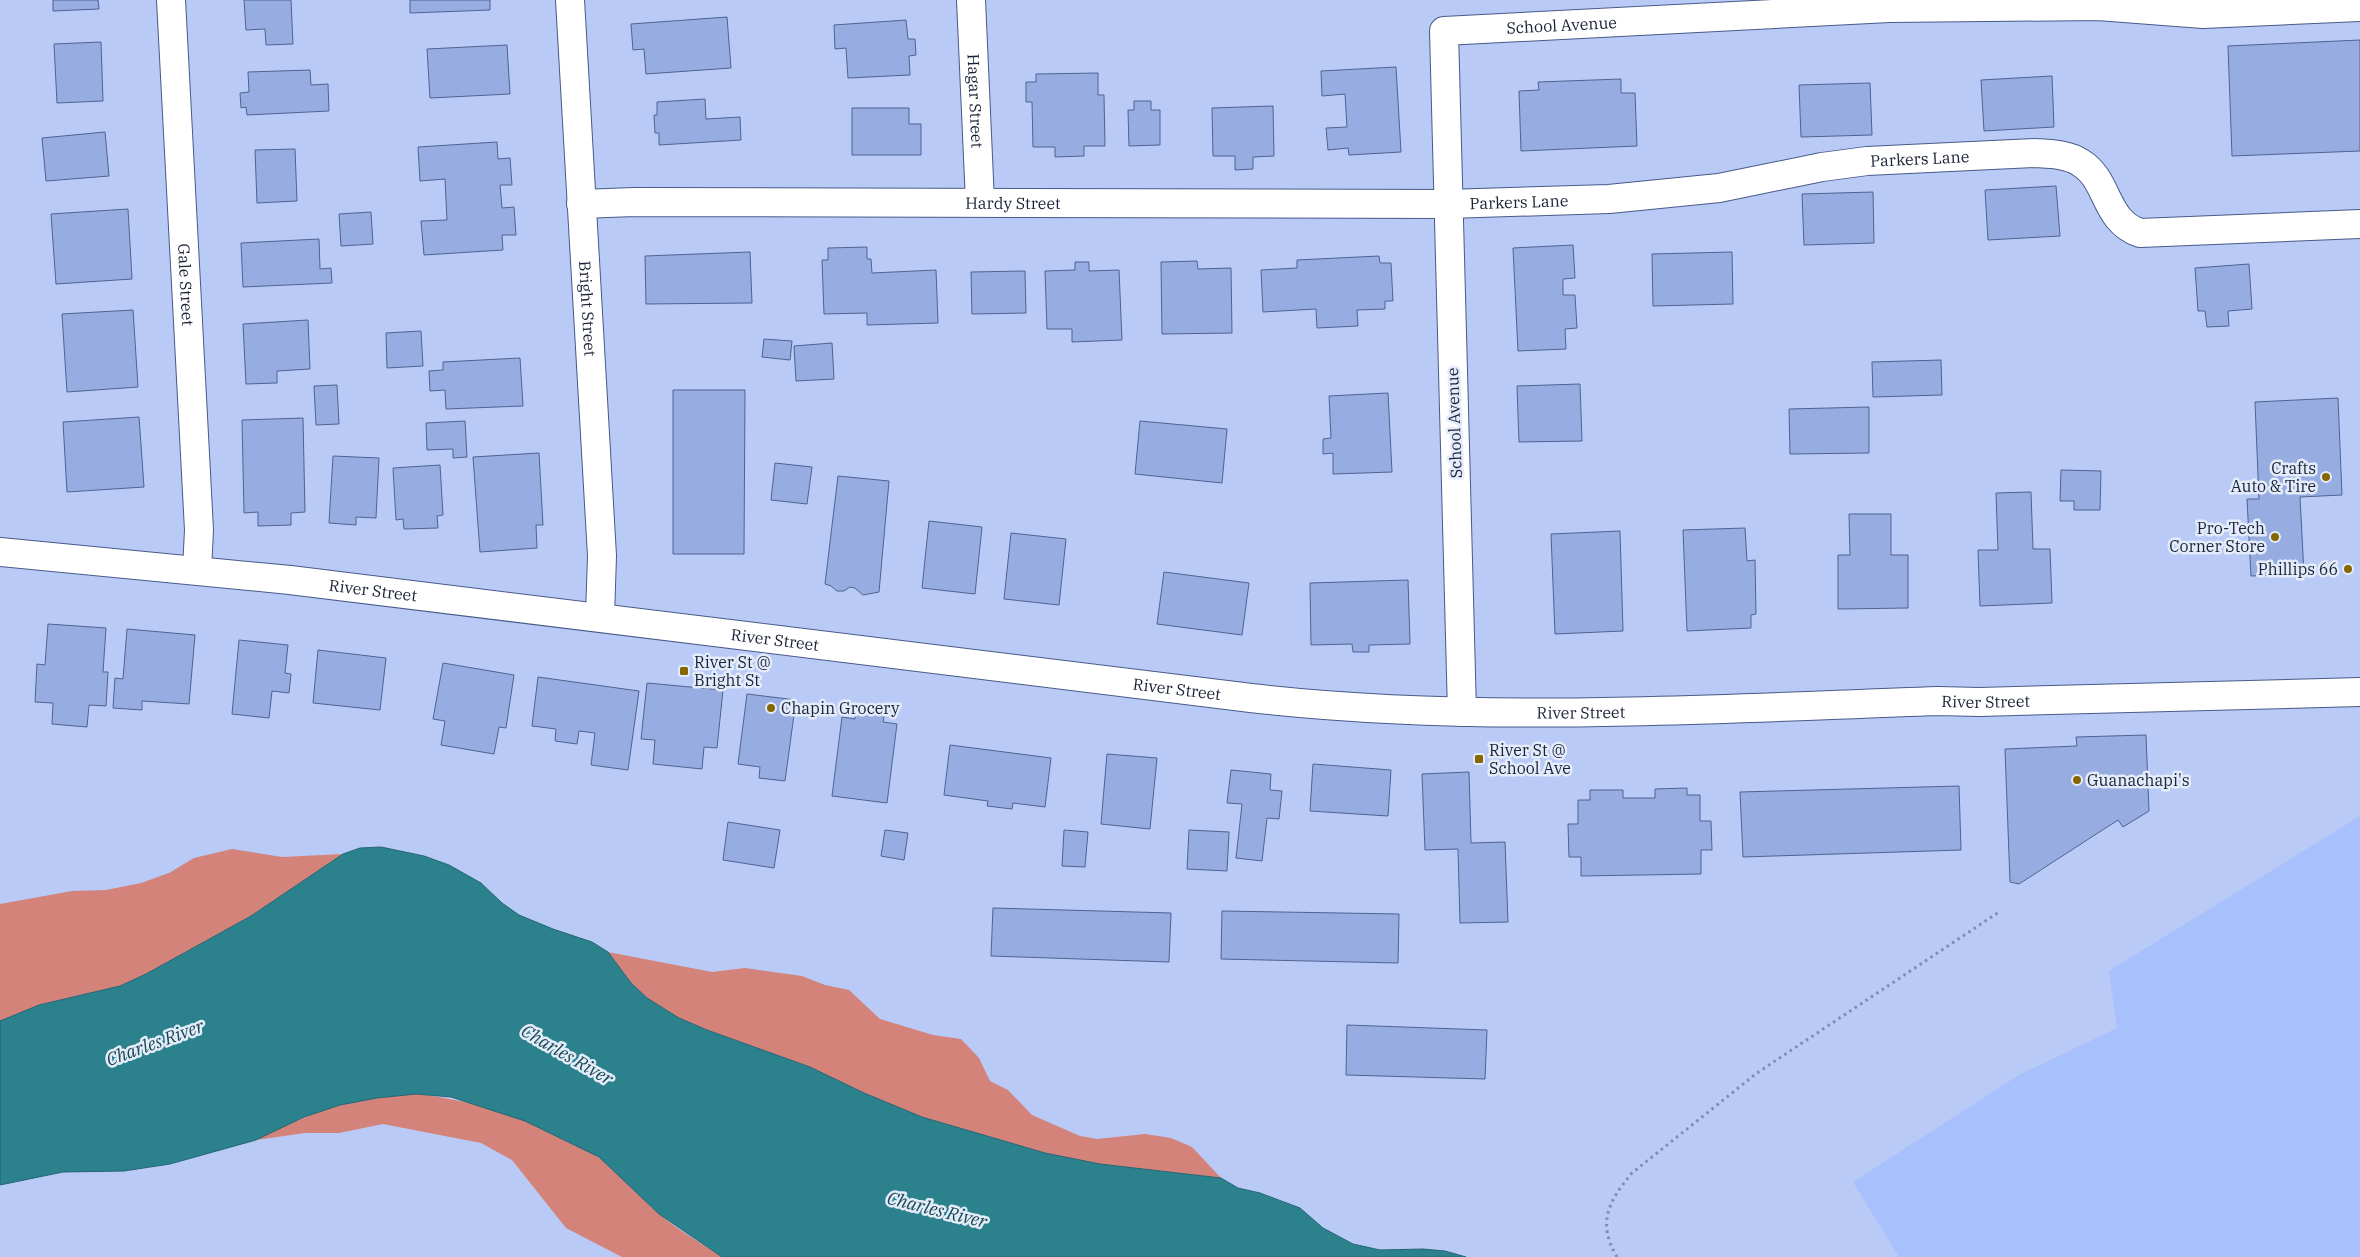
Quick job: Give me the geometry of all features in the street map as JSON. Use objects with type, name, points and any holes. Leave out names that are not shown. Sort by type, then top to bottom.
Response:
[{"type":"street","name":"Gale Street","points":[[171,0],[199,530],[197,570]]},
{"type":"street","name":"Bright Street","points":[[570,0],[602,556],[600,616]]},
{"type":"street","name":"Hagar Street","points":[[971,0],[980,202]]},
{"type":"street","name":"School Avenue","points":[[1462,712],[1447,204],[1444,31],[1898,8],[2098,6],[2203,14],[2360,7]]},
{"type":"street","name":"Parkers Lane","points":[[1447,204],[1653,196],[1719,188],[1815,168],[1867,162],[2035,153],[2054,154],[2081,162],[2096,178],[2118,218],[2124,225],[2140,233],[2360,224]]},
{"type":"street","name":"Hardy Street","points":[[581,204],[634,202],[1447,204]]},
{"type":"street","name":"River Street","points":[[0,552],[197,570],[600,616],[1289,702],[1368,710],[1542,713],[1938,701],[1978,702],[2360,692]]},
{"type":"path","points":[[1617,1257],[1607,1237],[1606,1216],[1622,1185],[1632,1173],[1757,1073],[1999,912]]},
{"type":"shaded area","points":[[2360,816],[2360,1257],[1899,1257],[1853,1182],[2019,1075],[2117,1028],[2109,971]]},
{"type":"shaded area","points":[[232,849],[282,857],[343,854],[251,916],[146,974],[120,986],[39,1005],[0,1021],[0,904],[72,891],[106,890],[141,883],[169,873],[194,858]]},
{"type":"shaded area","points":[[608,952],[712,972],[745,968],[802,976],[825,985],[849,990],[880,1019],[933,1035],[961,1039],[979,1058],[990,1081],[1008,1090],[1032,1115],[1080,1136],[1097,1139],[1145,1134],[1171,1138],[1192,1147],[1221,1178],[1100,1164],[1045,1153],[922,1117],[864,1093],[810,1067],[679,1018],[647,998],[631,983]]},
{"type":"shaded area","points":[[416,1094],[463,1102],[510,1115],[577,1145],[606,1163],[666,1220],[722,1257],[622,1257],[566,1228],[512,1160],[481,1143],[383,1124],[339,1133],[305,1133],[256,1140],[286,1125],[328,1108],[367,1099]]},
{"type":"water","name":"Charles River","points":[[381,847],[424,856],[449,865],[481,883],[502,903],[519,915],[592,942],[608,952],[631,983],[647,998],[679,1018],[810,1067],[864,1093],[922,1117],[1045,1153],[1100,1164],[1221,1178],[1238,1188],[1260,1193],[1300,1208],[1323,1228],[1353,1244],[1380,1250],[1423,1249],[1445,1251],[1466,1257],[722,1257],[659,1214],[599,1157],[525,1121],[451,1097],[416,1094],[377,1098],[340,1105],[304,1117],[256,1140],[170,1164],[124,1171],[63,1172],[0,1185],[0,1021],[39,1005],[120,986],[146,974],[251,916],[343,854],[360,848]]},
{"type":"building","points":[[53,0],[98,0],[99,9],[53,11]]},
{"type":"building","points":[[244,0],[291,0],[293,44],[266,45],[265,29],[246,30]]},
{"type":"building","points":[[410,0],[490,0],[490,10],[410,13]]},
{"type":"building","points":[[727,17],[731,68],[646,74],[644,49],[633,50],[631,24]]},
{"type":"building","points":[[906,20],[908,39],[915,39],[916,55],[909,56],[910,75],[848,78],[846,48],[835,49],[834,25]]},
{"type":"building","points":[[2360,40],[2360,151],[2232,156],[2228,46]]},
{"type":"building","points":[[101,42],[103,101],[57,103],[54,44]]},
{"type":"building","points":[[507,45],[510,94],[430,98],[427,49]]},
{"type":"building","points":[[1396,67],[1401,152],[1349,155],[1348,148],[1328,150],[1326,128],[1347,127],[1345,94],[1322,96],[1321,71]]},
{"type":"building","points":[[310,70],[311,85],[328,84],[329,111],[247,115],[246,107],[241,108],[240,93],[249,92],[248,72]]},
{"type":"building","points":[[1098,73],[1098,95],[1104,95],[1105,146],[1084,146],[1084,156],[1055,157],[1055,147],[1033,147],[1032,102],[1026,102],[1026,82],[1036,82],[1036,74]]},
{"type":"building","points":[[2052,76],[2054,127],[1984,131],[1981,80]]},
{"type":"building","points":[[1621,79],[1621,93],[1635,93],[1637,146],[1521,151],[1519,91],[1539,90],[1538,82]]},
{"type":"building","points":[[1870,83],[1872,135],[1801,137],[1799,85]]},
{"type":"building","points":[[705,99],[706,119],[740,117],[741,140],[659,145],[659,133],[655,133],[654,115],[657,115],[657,102]]},
{"type":"building","points":[[1134,101],[1151,101],[1151,110],[1160,110],[1160,145],[1129,146],[1128,110],[1134,110]]},
{"type":"building","points":[[1273,106],[1274,156],[1253,157],[1253,169],[1235,170],[1235,156],[1213,156],[1212,108]]},
{"type":"building","points":[[852,108],[909,108],[909,124],[921,124],[921,155],[852,155]]},
{"type":"building","points":[[105,132],[109,176],[46,181],[42,138]]},
{"type":"building","points":[[497,142],[498,159],[510,158],[512,185],[500,185],[502,208],[514,207],[516,235],[502,235],[503,250],[424,255],[421,221],[447,220],[445,179],[420,181],[418,147]]},
{"type":"building","points":[[295,149],[297,201],[257,203],[255,150]]},
{"type":"building","points":[[2056,186],[2060,236],[1988,240],[1985,190]]},
{"type":"building","points":[[1873,192],[1874,243],[1804,245],[1802,194]]},
{"type":"building","points":[[128,209],[132,279],[56,284],[51,214]]},
{"type":"building","points":[[371,212],[373,244],[341,246],[339,214]]},
{"type":"building","points":[[319,239],[320,269],[331,268],[332,283],[243,287],[241,243]]},
{"type":"building","points":[[1573,245],[1575,278],[1563,279],[1563,295],[1575,295],[1577,328],[1565,329],[1566,349],[1518,351],[1513,248]]},
{"type":"building","points":[[867,247],[867,259],[871,259],[872,273],[936,270],[938,323],[867,325],[867,313],[824,314],[822,260],[828,260],[828,248]]},
{"type":"building","points":[[750,252],[752,303],[646,304],[645,256]]},
{"type":"building","points":[[1732,252],[1733,304],[1653,306],[1652,254]]},
{"type":"building","points":[[1379,256],[1380,263],[1391,263],[1393,301],[1385,301],[1385,309],[1357,310],[1358,326],[1317,328],[1316,309],[1263,312],[1261,270],[1297,268],[1297,260]]},
{"type":"building","points":[[1197,261],[1198,269],[1231,268],[1232,333],[1162,334],[1161,262]]},
{"type":"building","points":[[1075,262],[1089,262],[1089,271],[1119,270],[1122,340],[1072,342],[1072,329],[1047,329],[1045,271],[1075,270]]},
{"type":"building","points":[[2249,264],[2252,309],[2228,311],[2229,326],[2207,327],[2205,311],[2198,311],[2195,268]]},
{"type":"building","points":[[1025,271],[1026,313],[972,314],[971,272]]},
{"type":"building","points":[[133,310],[138,387],[67,392],[62,314]]},
{"type":"building","points":[[308,320],[310,369],[277,371],[277,383],[246,384],[243,324]]},
{"type":"building","points":[[421,331],[423,366],[387,368],[386,333]]},
{"type":"building","points":[[764,339],[792,341],[790,360],[762,357]]},
{"type":"building","points":[[832,343],[834,379],[796,381],[794,346]]},
{"type":"building","points":[[520,358],[523,406],[446,409],[445,390],[430,391],[429,371],[443,370],[443,362]]},
{"type":"building","points":[[1941,360],[1942,395],[1873,397],[1872,362]]},
{"type":"building","points":[[1580,384],[1582,441],[1519,442],[1517,386]]},
{"type":"building","points":[[337,385],[339,424],[316,425],[314,386]]},
{"type":"building","points":[[673,390],[745,390],[744,554],[673,554]]},
{"type":"building","points":[[1388,393],[1392,472],[1333,474],[1333,453],[1323,454],[1323,439],[1331,438],[1329,396]]},
{"type":"building","points":[[2338,398],[2342,495],[2300,497],[2304,574],[2251,576],[2247,499],[2259,499],[2255,402]]},
{"type":"building","points":[[1869,407],[1869,453],[1790,454],[1789,409]]},
{"type":"building","points":[[139,417],[144,487],[67,492],[63,422]]},
{"type":"building","points":[[303,418],[305,512],[291,513],[291,525],[258,526],[258,512],[244,513],[242,420]]},
{"type":"building","points":[[465,421],[467,457],[453,458],[453,449],[427,450],[426,423]]},
{"type":"building","points":[[1140,421],[1227,429],[1222,483],[1135,474]]},
{"type":"building","points":[[539,453],[543,525],[536,525],[537,548],[480,552],[473,457]]},
{"type":"building","points":[[333,456],[379,458],[376,518],[356,517],[356,525],[329,523]]},
{"type":"building","points":[[775,463],[812,467],[807,504],[771,500]]},
{"type":"building","points":[[440,465],[443,515],[437,516],[438,528],[404,529],[403,519],[396,520],[393,468]]},
{"type":"building","points":[[2061,470],[2101,471],[2100,510],[2074,510],[2074,501],[2060,501]]},
{"type":"building","points":[[838,476],[889,481],[879,592],[863,595],[855,588],[850,587],[844,591],[837,591],[825,584]]},
{"type":"building","points":[[2031,492],[2033,549],[2050,549],[2052,603],[1980,606],[1978,550],[1998,550],[1996,493]]},
{"type":"building","points":[[1849,514],[1891,514],[1891,555],[1908,555],[1908,608],[1838,609],[1838,555],[1850,555]]},
{"type":"building","points":[[929,521],[982,527],[975,594],[922,588]]},
{"type":"building","points":[[1745,528],[1747,561],[1755,560],[1756,614],[1751,615],[1751,628],[1687,631],[1683,530]]},
{"type":"building","points":[[1620,531],[1623,631],[1555,634],[1551,534]]},
{"type":"building","points":[[1011,533],[1066,539],[1059,605],[1004,599]]},
{"type":"building","points":[[1164,572],[1249,583],[1242,635],[1157,624]]},
{"type":"building","points":[[1408,580],[1410,644],[1369,645],[1369,652],[1353,652],[1352,644],[1311,645],[1310,583]]},
{"type":"building","points":[[48,624],[106,628],[103,672],[108,672],[106,706],[89,705],[87,727],[52,724],[53,703],[35,702],[37,664],[45,665]]},
{"type":"building","points":[[127,629],[195,635],[189,704],[142,701],[142,710],[113,708],[115,678],[123,679]]},
{"type":"building","points":[[239,640],[288,645],[285,673],[291,674],[289,693],[272,691],[269,718],[232,714]]},
{"type":"building","points":[[318,650],[386,658],[380,710],[313,703]]},
{"type":"building","points":[[443,663],[514,675],[506,728],[499,727],[494,754],[441,745],[445,721],[433,719]]},
{"type":"building","points":[[538,677],[639,691],[628,770],[591,765],[595,733],[579,731],[577,744],[555,741],[556,729],[532,726]]},
{"type":"building","points":[[647,683],[723,690],[717,748],[704,747],[702,769],[653,764],[655,740],[641,739]]},
{"type":"building","points":[[747,694],[796,700],[785,781],[759,778],[760,767],[738,764]]},
{"type":"building","points":[[856,707],[885,711],[883,722],[897,724],[887,803],[832,796],[842,717],[855,719]]},
{"type":"building","name":"Guanachapi's","points":[[2146,735],[2149,811],[2123,827],[2118,820],[2019,884],[2010,882],[2005,749],[2077,746],[2076,737]]},
{"type":"building","points":[[950,745],[1051,758],[1045,807],[1013,803],[1012,809],[987,806],[988,801],[944,795]]},
{"type":"building","points":[[1107,754],[1157,758],[1150,829],[1101,824]]},
{"type":"building","points":[[1313,764],[1391,770],[1388,816],[1310,811]]},
{"type":"building","points":[[1231,770],[1271,774],[1270,790],[1282,791],[1279,819],[1267,818],[1262,861],[1236,858],[1242,804],[1227,803]]},
{"type":"building","points":[[1469,772],[1471,843],[1505,842],[1508,922],[1460,923],[1458,849],[1425,850],[1422,774]]},
{"type":"building","points":[[1959,786],[1961,850],[1743,857],[1740,792]]},
{"type":"building","points":[[1687,788],[1687,795],[1700,795],[1700,821],[1711,821],[1712,850],[1701,850],[1701,874],[1581,876],[1581,857],[1569,857],[1568,824],[1578,824],[1578,800],[1590,800],[1590,790],[1623,790],[1623,798],[1655,798],[1655,789]]},
{"type":"building","points":[[728,822],[780,830],[774,868],[723,860]]},
{"type":"building","points":[[885,830],[908,833],[904,860],[881,856]]},
{"type":"building","points":[[1064,830],[1088,832],[1085,867],[1062,866]]},
{"type":"building","points":[[1189,830],[1229,832],[1227,871],[1187,869]]},
{"type":"building","points":[[993,908],[1171,913],[1169,962],[991,956]]},
{"type":"building","points":[[1222,911],[1399,914],[1398,963],[1221,959]]},
{"type":"building","points":[[1347,1025],[1487,1030],[1485,1079],[1346,1075]]},
{"type":"place","name":"Crafts Auto & Tire","points":[[2326,477]]},
{"type":"place","name":"Pro-Tech Corner Store","points":[[2275,537]]},
{"type":"place","name":"Phillips 66","points":[[2348,569]]},
{"type":"place","name":"River St @ Bright St","points":[[684,671]]},
{"type":"place","name":"Chapin Grocery","points":[[771,708]]},
{"type":"place","name":"River St @ School Ave","points":[[1479,759]]},
{"type":"place","name":"Guanachapi's","points":[[2077,780]]}]
